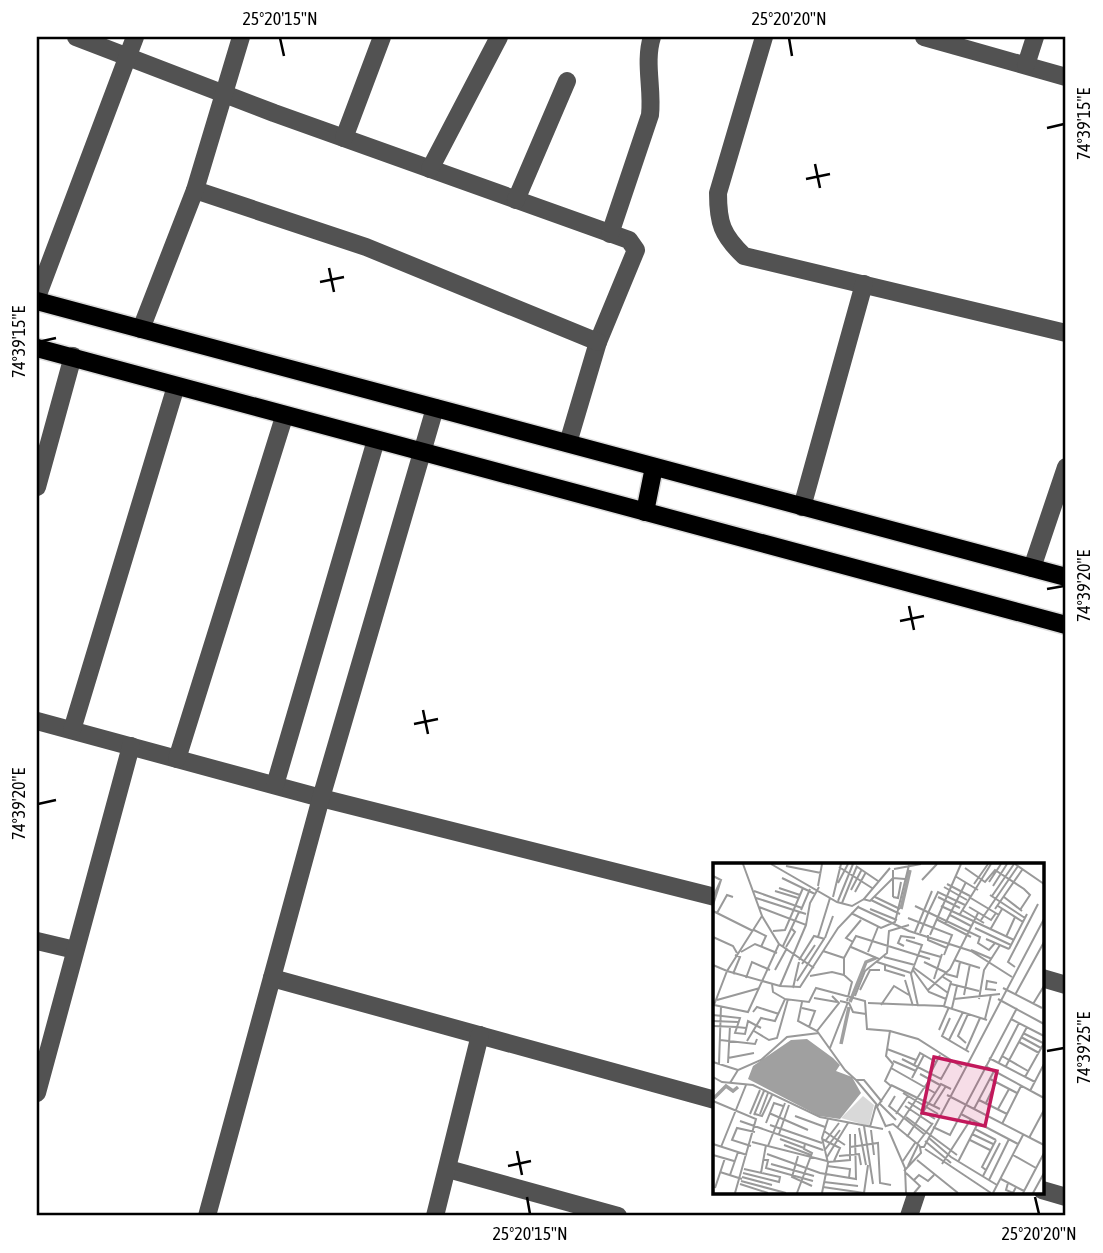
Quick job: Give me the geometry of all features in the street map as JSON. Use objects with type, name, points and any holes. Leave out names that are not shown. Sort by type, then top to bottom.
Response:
[{"type":"main road","points":[[37,299],[1066,578]]},
{"type":"main road","points":[[37,348],[284,417],[1066,625]]},
{"type":"main road","points":[[645,512],[654,467]]},
{"type":"street","points":[[76,37],[224,94],[629,240],[636,250],[598,342],[568,443]]},
{"type":"street","points":[[37,299],[135,37]]},
{"type":"street","points":[[141,329],[195,190],[241,37]]},
{"type":"street","points":[[344,138],[382,37]]},
{"type":"street","points":[[430,169],[499,37]]},
{"type":"street","points":[[610,234],[650,115],[652,100],[648,67],[652,37]]},
{"type":"street","points":[[764,37],[718,193],[718,215],[727,240],[744,256],[1066,333]]},
{"type":"street","points":[[923,37],[1066,77]]},
{"type":"street","points":[[1026,65],[1034,37]]},
{"type":"street","points":[[516,200],[567,81]]},
{"type":"street","points":[[195,190],[366,247],[598,342]]},
{"type":"street","points":[[802,507],[864,284]]},
{"type":"street","points":[[37,487],[73,356]]},
{"type":"street","points":[[72,730],[176,386]]},
{"type":"street","points":[[207,1216],[321,798],[435,408]]},
{"type":"street","points":[[177,759],[284,417]]},
{"type":"street","points":[[275,785],[376,440]]},
{"type":"street","points":[[1032,568],[1066,467]]},
{"type":"street","points":[[37,721],[321,798],[713,896]]},
{"type":"street","points":[[37,1093],[131,746]]},
{"type":"street","points":[[37,941],[75,950]]},
{"type":"street","points":[[272,978],[713,1099]]},
{"type":"street","points":[[1044,979],[1066,985]]},
{"type":"street","points":[[435,1216],[480,1035]]},
{"type":"street","points":[[448,1169],[565,1209],[618,1216]]},
{"type":"street","points":[[1044,1191],[1066,1197]]},
{"type":"street","points":[[909,1216],[916,1194]]}]
